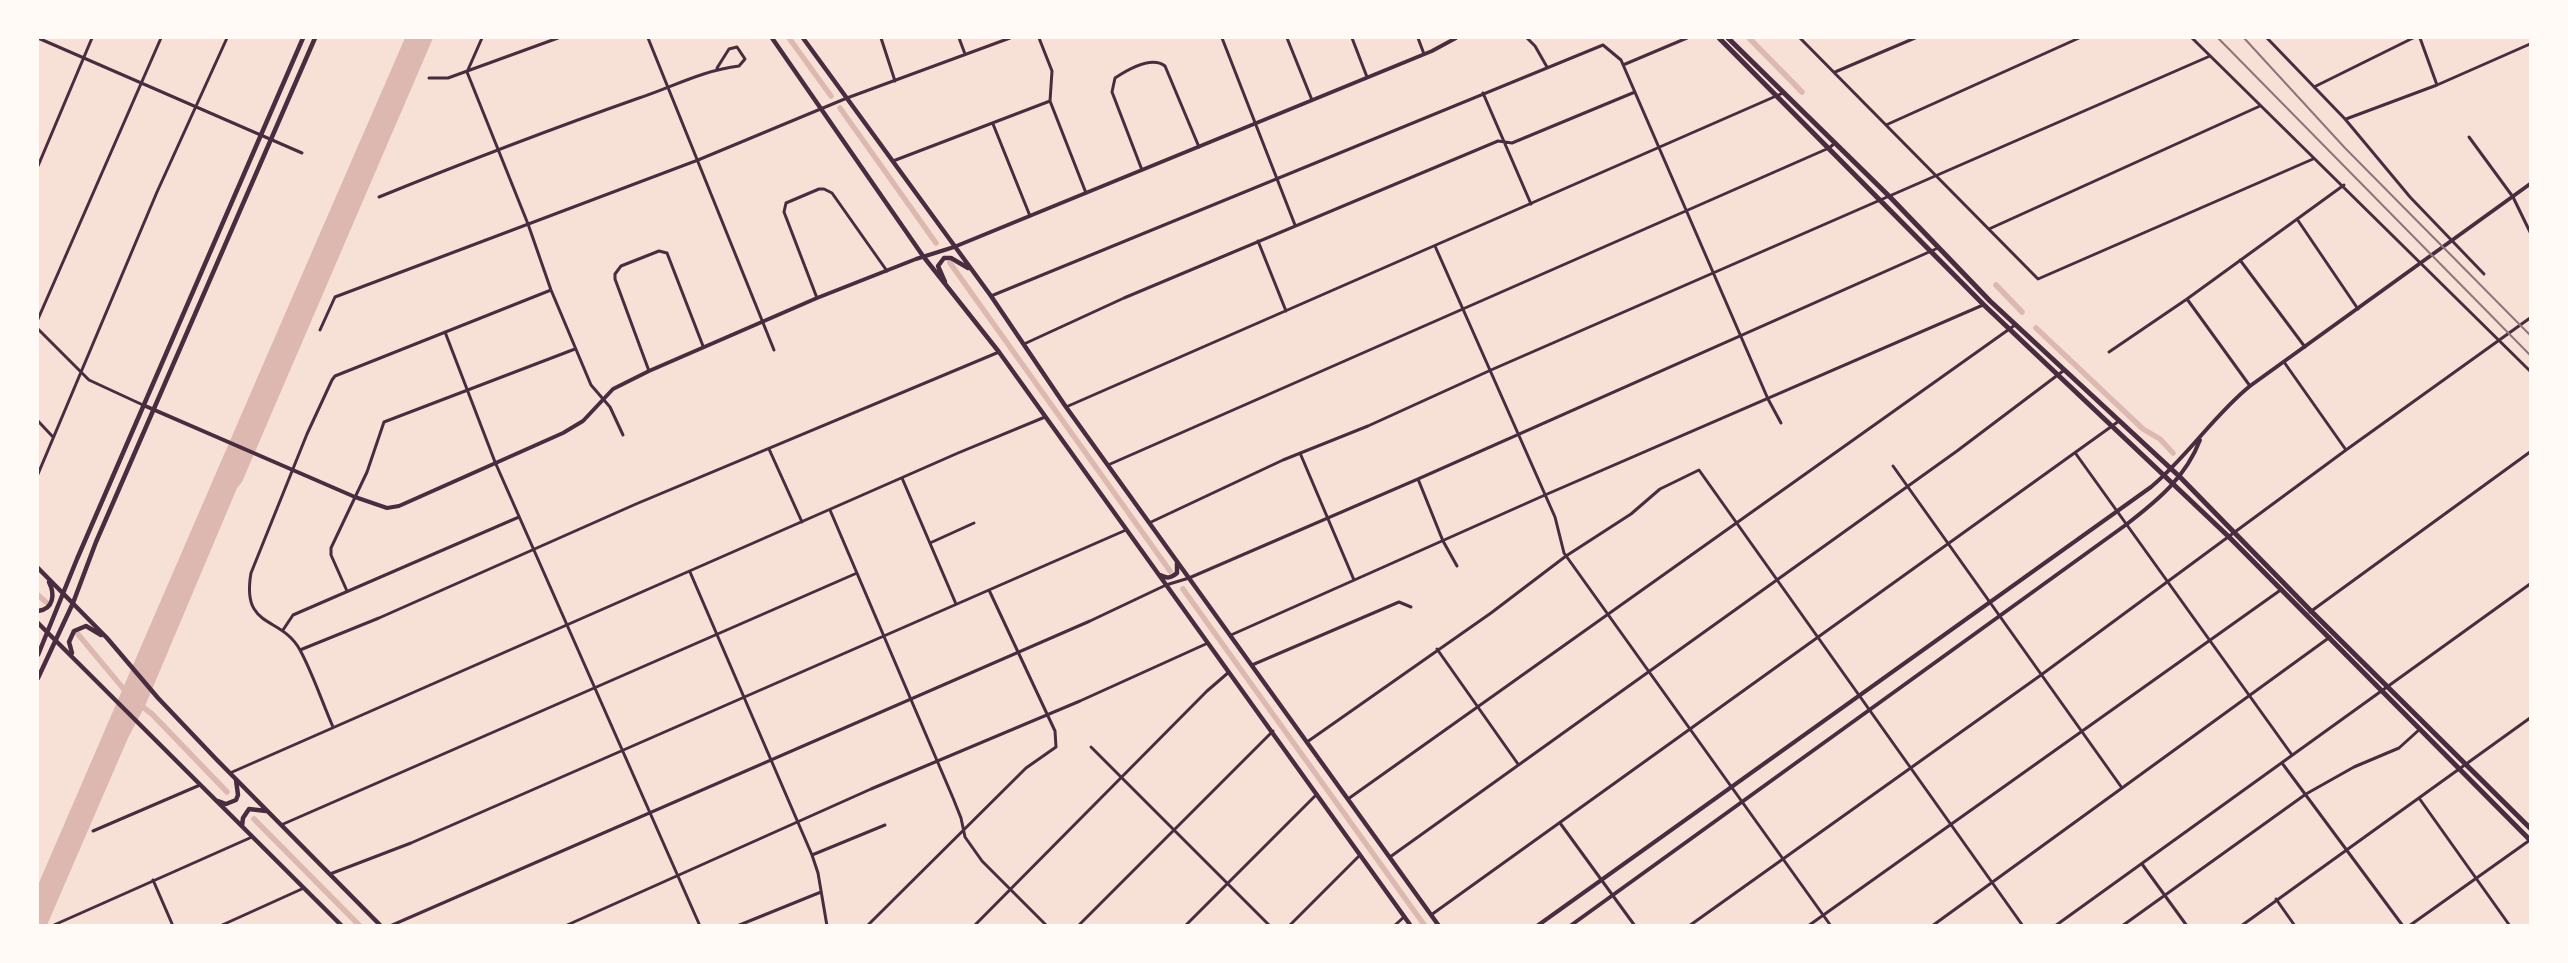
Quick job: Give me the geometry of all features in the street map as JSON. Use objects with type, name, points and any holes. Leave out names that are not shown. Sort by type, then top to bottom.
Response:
[{"type":"highway","points":[[1719,38],[1984,305],[2171,468],[2287,585],[2309,613]]},
{"type":"highway","points":[[1728,38],[1890,196],[1990,301],[2114,426],[2282,590],[2309,613],[2385,689],[2466,764],[2530,828]]},
{"type":"highway","points":[[2385,689],[2421,729],[2530,840]]},
{"type":"main road","points":[[38,655],[143,405],[303,38]]},
{"type":"main road","points":[[38,678],[73,603],[96,542],[315,38]]},
{"type":"main road","points":[[772,38],[924,256],[999,352],[1318,793],[1411,926]]},
{"type":"main road","points":[[803,38],[991,296],[1107,465],[1439,926]]},
{"type":"main road","points":[[946,285],[938,266],[944,258],[961,262],[976,276]]},
{"type":"main road","points":[[203,269],[213,273]]},
{"type":"main road","points":[[1155,570],[1167,578],[1172,578],[1177,573],[1177,561]]},
{"type":"main road","points":[[38,568],[106,638],[158,698],[236,780],[381,926]]},
{"type":"main road","points":[[38,611],[48,606],[53,598],[53,590],[46,577]]},
{"type":"main road","points":[[38,622],[342,926]]},
{"type":"main road","points":[[74,658],[69,642],[70,635],[79,628],[86,626],[106,638]]},
{"type":"main road","points":[[217,800],[226,804],[236,800],[238,795],[236,780]]},
{"type":"main road","points":[[242,826],[243,818],[248,809],[268,811]]},
{"type":"street","points":[[38,38],[302,153]]},
{"type":"street","points":[[38,166],[92,38]]},
{"type":"street","points":[[38,319],[161,38]]},
{"type":"street","points":[[38,474],[157,192],[226,38]]},
{"type":"street","points":[[482,38],[467,72],[528,224],[551,290],[575,349],[591,385],[610,407],[624,435]]},
{"type":"street","points":[[429,78],[448,78],[558,38]]},
{"type":"street","points":[[648,38],[761,322],[774,350]]},
{"type":"street","points":[[881,38],[895,81]]},
{"type":"street","points":[[959,38],[965,54]]},
{"type":"street","points":[[320,330],[335,297],[698,160],[847,98],[1010,38]]},
{"type":"street","points":[[1039,38],[1052,71],[1050,101],[1086,193]]},
{"type":"street","points":[[1222,38],[1295,226]]},
{"type":"street","points":[[1287,38],[1312,100]]},
{"type":"street","points":[[1352,38],[1367,78]]},
{"type":"street","points":[[1418,38],[1424,54]]},
{"type":"street","points":[[38,329],[89,380],[153,411],[355,497],[387,508],[399,506],[563,433],[583,421],[602,398],[616,387],[704,346],[817,298],[924,256],[954,247],[1199,147],[1424,54],[1456,38]]},
{"type":"street","points":[[1527,38],[1535,46],[1547,67]]},
{"type":"street","points":[[1623,65],[1687,38]]},
{"type":"street","points":[[1800,38],[2038,279],[2313,158]]},
{"type":"street","points":[[1835,72],[1915,38]]},
{"type":"street","points":[[1886,124],[2079,38]]},
{"type":"street","points":[[2192,38],[2313,158],[2423,263],[2530,371]]},
{"type":"street","points":[[2266,38],[2346,119],[2410,197],[2484,274]]},
{"type":"street","points":[[2314,87],[2413,38]]},
{"type":"street","points":[[2420,38],[2437,85]]},
{"type":"street","points":[[2346,119],[2437,85],[2530,44]]},
{"type":"street","points":[[991,296],[1600,45],[1609,48],[1623,65],[1768,399],[1781,423]]},
{"type":"street","points":[[379,197],[498,149],[669,88],[716,68],[739,66],[746,59],[737,47],[729,49],[716,68]]},
{"type":"street","points":[[1149,523],[1300,453],[1368,426],[1491,370],[1715,274],[2210,56]]},
{"type":"street","points":[[1142,170],[1112,92],[1115,78],[1125,72],[1150,62],[1157,62],[1165,66],[1199,147]]},
{"type":"street","points":[[1024,344],[1258,241],[1498,141],[1512,143],[1635,92]]},
{"type":"street","points":[[1483,93],[1531,204]]},
{"type":"street","points":[[1066,407],[1783,93]]},
{"type":"street","points":[[893,161],[1050,101]]},
{"type":"street","points":[[1989,229],[2260,106]]},
{"type":"street","points":[[993,124],[1030,216]]},
{"type":"street","points":[[2469,137],[2512,197],[2530,232]]},
{"type":"street","points":[[1107,465],[1829,148],[1836,142]]},
{"type":"street","points":[[1538,926],[2117,510],[2165,474],[2201,438],[2224,410],[2250,386],[2453,242],[2530,184]]},
{"type":"street","points":[[2109,352],[2188,299],[2344,186]]},
{"type":"street","points":[[817,298],[784,212],[786,203],[819,189],[829,190],[832,193],[887,271]]},
{"type":"street","points":[[2296,219],[2358,309]]},
{"type":"street","points":[[1258,241],[1286,311]]},
{"type":"street","points":[[1435,246],[1545,495],[1566,556],[1831,926]]},
{"type":"street","points":[[390,926],[1018,650],[1090,621],[1166,585],[1189,578],[1418,479],[1518,433],[1932,252],[1938,247]]},
{"type":"street","points":[[648,371],[615,279],[617,269],[621,266],[660,251],[667,253],[704,346]]},
{"type":"street","points":[[2240,260],[2305,347]]},
{"type":"street","points":[[332,727],[300,650],[293,639],[283,630],[265,622],[256,612],[250,584],[251,573],[307,434],[335,376],[551,290]]},
{"type":"street","points":[[2188,299],[2250,386]]},
{"type":"street","points":[[1230,636],[1545,495],[1990,301]]},
{"type":"street","points":[[1689,926],[2041,675],[2169,582],[2228,536],[2530,318]]},
{"type":"street","points":[[1348,799],[2015,325]]},
{"type":"street","points":[[445,332],[495,462],[700,926]]},
{"type":"street","points":[[347,591],[331,555],[331,548],[367,472],[384,422],[575,349]]},
{"type":"street","points":[[300,650],[999,352]]},
{"type":"street","points":[[2284,362],[2346,450]]},
{"type":"street","points":[[1390,857],[1907,486],[2061,373]]},
{"type":"street","points":[[230,773],[1045,417]]},
{"type":"street","points":[[38,421],[53,437]]},
{"type":"street","points":[[1431,915],[1818,636],[2076,454],[2119,421]]},
{"type":"street","points":[[1570,926],[2127,524],[2180,477],[2201,438]]},
{"type":"street","points":[[769,449],[802,522]]},
{"type":"street","points":[[2309,613],[2530,452]]},
{"type":"street","points":[[1300,453],[1354,580]]},
{"type":"street","points":[[2076,454],[2292,755]]},
{"type":"street","points":[[1893,466],[1988,603],[2122,788]]},
{"type":"street","points":[[1307,742],[1566,556],[1631,514],[1660,489],[1699,470],[1912,766],[2024,926]]},
{"type":"street","points":[[902,478],[956,604]]},
{"type":"street","points":[[1418,479],[1443,541],[1457,566]]},
{"type":"street","points":[[830,510],[961,818],[965,837],[982,861],[1047,926]]},
{"type":"street","points":[[283,630],[293,615],[519,517]]},
{"type":"street","points":[[930,542],[974,523]]},
{"type":"street","points":[[330,874],[411,843],[1126,530]]},
{"type":"street","points":[[690,572],[716,635],[772,758],[812,855],[827,926]]},
{"type":"street","points":[[281,825],[857,573]]},
{"type":"street","points":[[2055,926],[2530,584]]},
{"type":"street","points":[[1808,926],[2287,585]]},
{"type":"street","points":[[867,926],[1026,768],[1045,757],[1056,747],[1057,741],[1047,715],[989,590]]},
{"type":"street","points":[[1252,665],[1399,602],[1411,607]]},
{"type":"street","points":[[1932,926],[2332,636]]},
{"type":"street","points":[[565,926],[798,821],[1047,715],[1208,643]]},
{"type":"street","points":[[1437,649],[1518,764]]},
{"type":"street","points":[[974,926],[1122,777],[1230,672]]},
{"type":"street","points":[[2241,926],[2530,718]]},
{"type":"street","points":[[2122,926],[2306,794],[2354,767],[2399,748],[2421,729]]},
{"type":"street","points":[[1078,926],[1273,731]]},
{"type":"street","points":[[1091,747],[1270,926]]},
{"type":"street","points":[[2282,763],[2402,926]]},
{"type":"street","points":[[93,831],[201,784]]},
{"type":"street","points":[[1185,926],[1318,793]]},
{"type":"street","points":[[2419,798],[2510,926]]},
{"type":"street","points":[[1560,823],[1635,926]]},
{"type":"street","points":[[812,855],[885,825]]},
{"type":"street","points":[[54,925],[253,836]]},
{"type":"street","points":[[2409,926],[2530,840]]},
{"type":"street","points":[[1289,926],[1360,854]]},
{"type":"street","points":[[2142,864],[2187,926]]},
{"type":"street","points":[[153,880],[173,926]]},
{"type":"street","points":[[220,926],[304,888]]},
{"type":"street","points":[[737,926],[821,892]]},
{"type":"street","points":[[2276,899],[2295,926]]},
{"type":"street","points":[[1394,926],[1404,916]]},
{"type":"shaded area","points":[[405,38],[433,38],[242,482],[237,488],[145,706],[128,738],[47,925],[38,926],[38,885]]},
{"type":"waterway","points":[[789,38],[831,96]]},
{"type":"waterway","points":[[1749,38],[1802,92]]},
{"type":"waterway","points":[[840,108],[936,243]]},
{"type":"waterway","points":[[950,263],[1170,571]]},
{"type":"waterway","points":[[1996,285],[2022,312]]},
{"type":"waterway","points":[[2036,328],[2143,429],[2160,439],[2173,453]]},
{"type":"waterway","points":[[1183,589],[1425,926]]},
{"type":"waterway","points":[[38,595],[46,602]]},
{"type":"waterway","points":[[77,633],[127,693]]},
{"type":"waterway","points":[[139,704],[152,714],[227,792]]},
{"type":"waterway","points":[[254,819],[360,926]]},
{"type":"railway","points":[[2218,38],[2530,355]]},
{"type":"railway","points":[[2244,38],[2345,148],[2530,335]]}]
